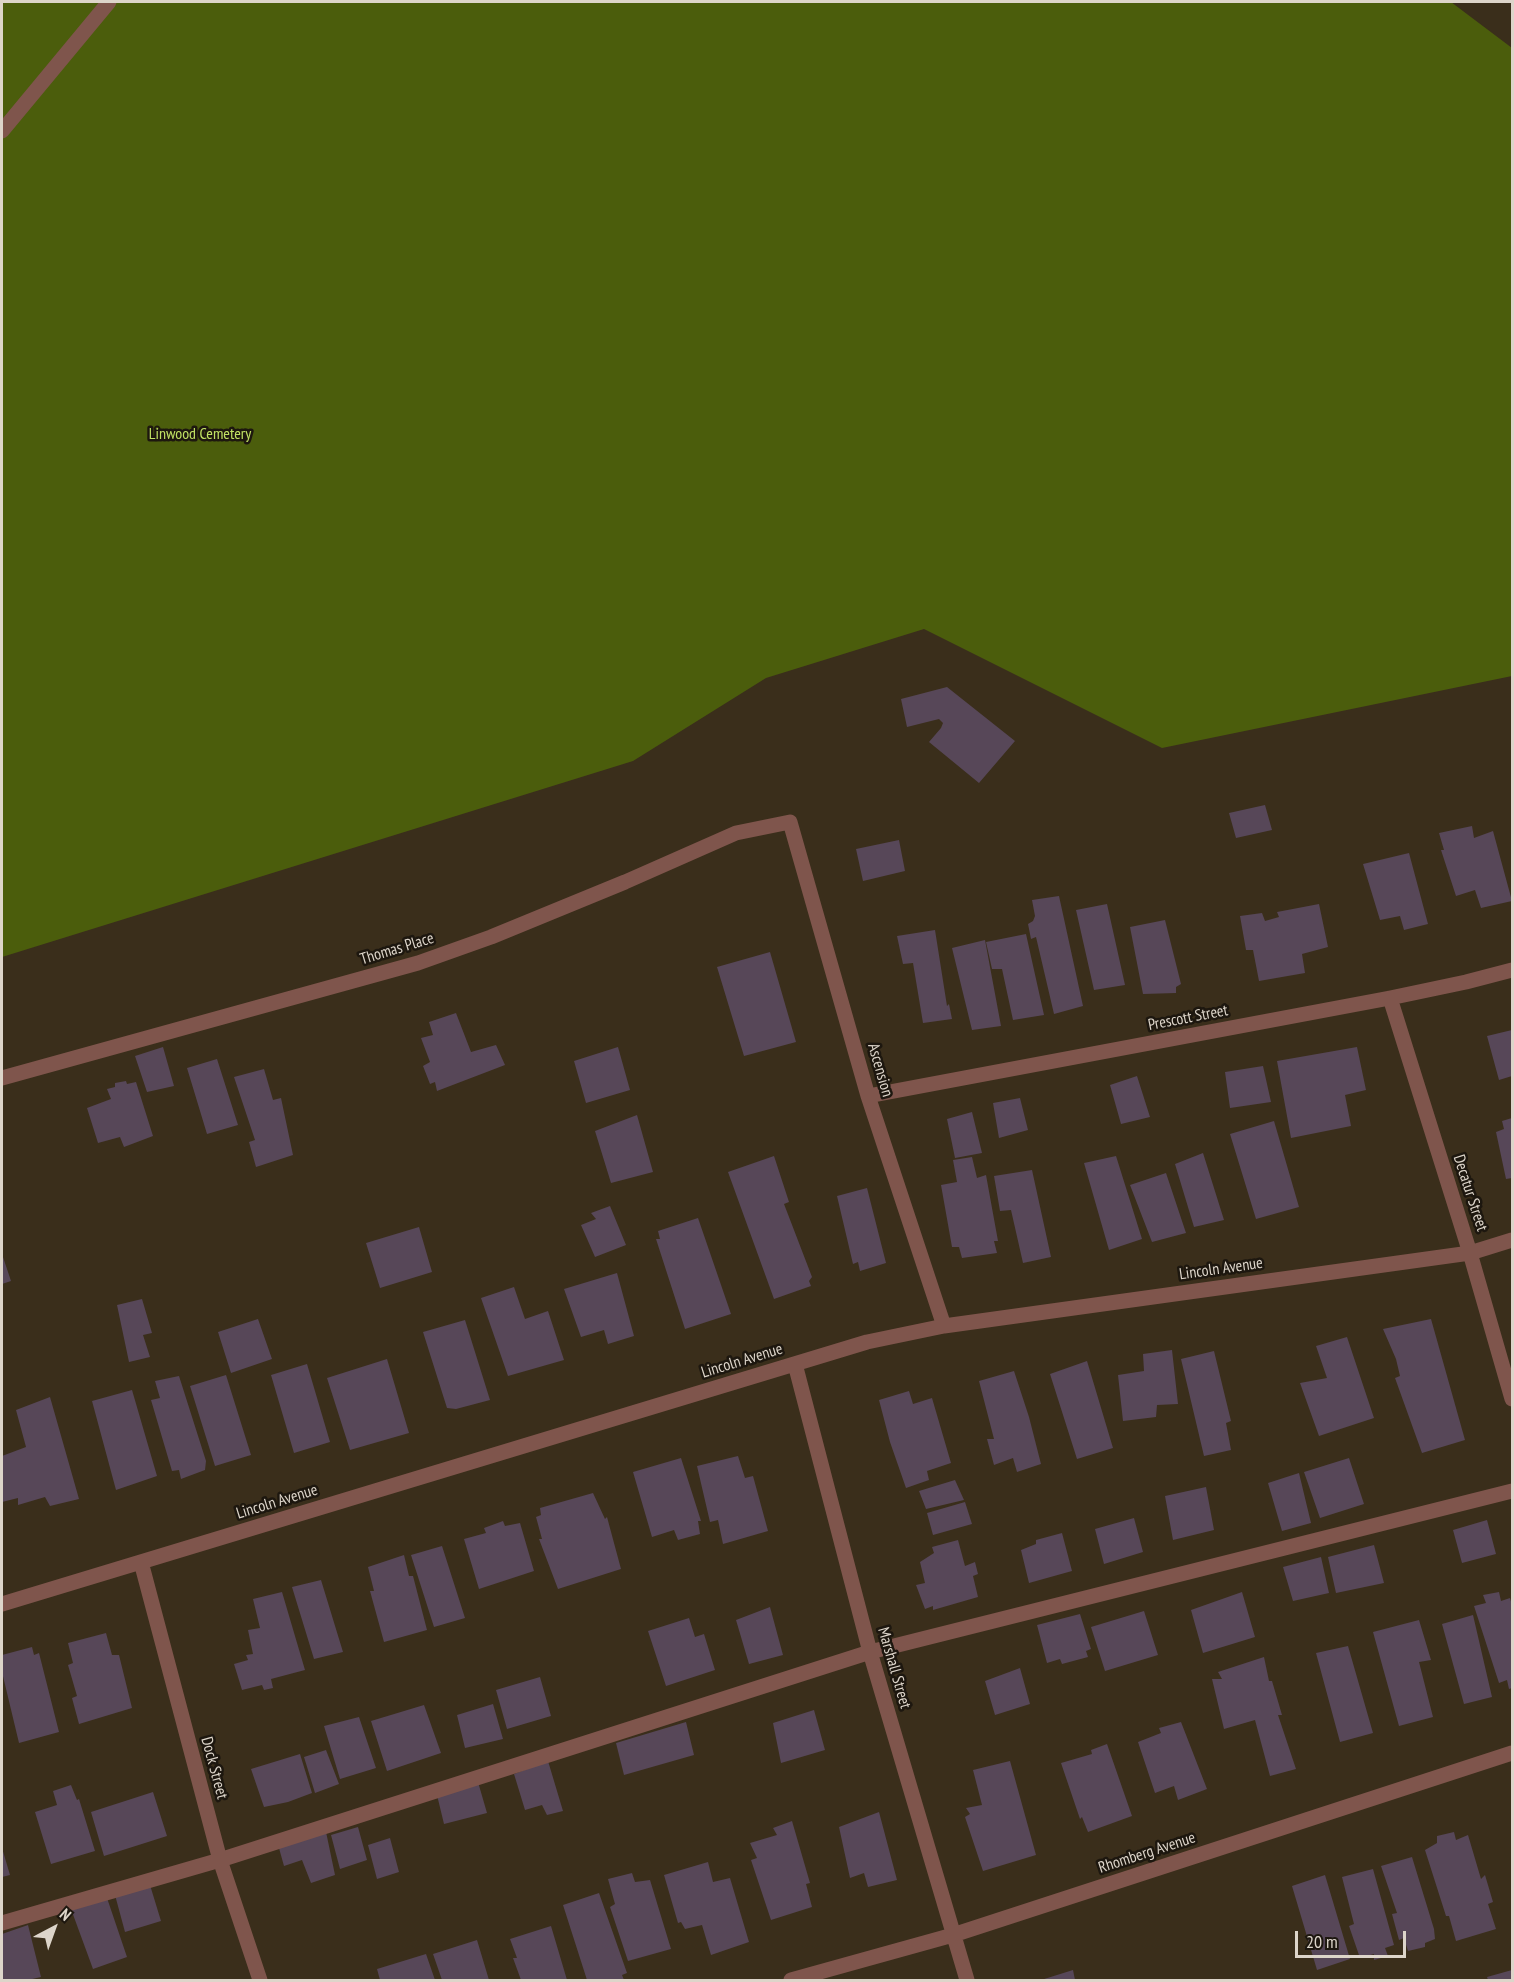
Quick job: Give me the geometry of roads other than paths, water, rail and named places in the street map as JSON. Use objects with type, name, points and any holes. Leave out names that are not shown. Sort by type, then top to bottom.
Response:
[{"type":"street","points":[[2,131],[109,2]]},
{"type":"street","name":"Thomas Place","points":[[2,1078],[418,963],[491,937],[736,833],[790,822]]},
{"type":"street","name":"Ascension","points":[[790,822],[868,1096],[944,1326]]},
{"type":"street","name":"Prescott Street","points":[[868,1096],[1390,998],[1512,970]]},
{"type":"street","name":"Decatur Street","points":[[1390,998],[1470,1253],[1512,1399]]},
{"type":"street","name":"Lincoln Avenue","points":[[2,1604],[867,1342],[944,1326],[1470,1253],[1512,1240]]},
{"type":"street","name":"Marshall Street","points":[[795,1364],[870,1652],[967,1980]]},
{"type":"street","points":[[2,1923],[220,1860],[870,1652],[1512,1491]]},
{"type":"street","name":"Dock Street","points":[[141,1562],[220,1860],[260,1980]]},
{"type":"street","name":"Rhomberg Avenue","points":[[791,1980],[953,1935],[1512,1753]]},
{"type":"park label","name":"Linwood Cemetery","points":[[200,434]]}]
